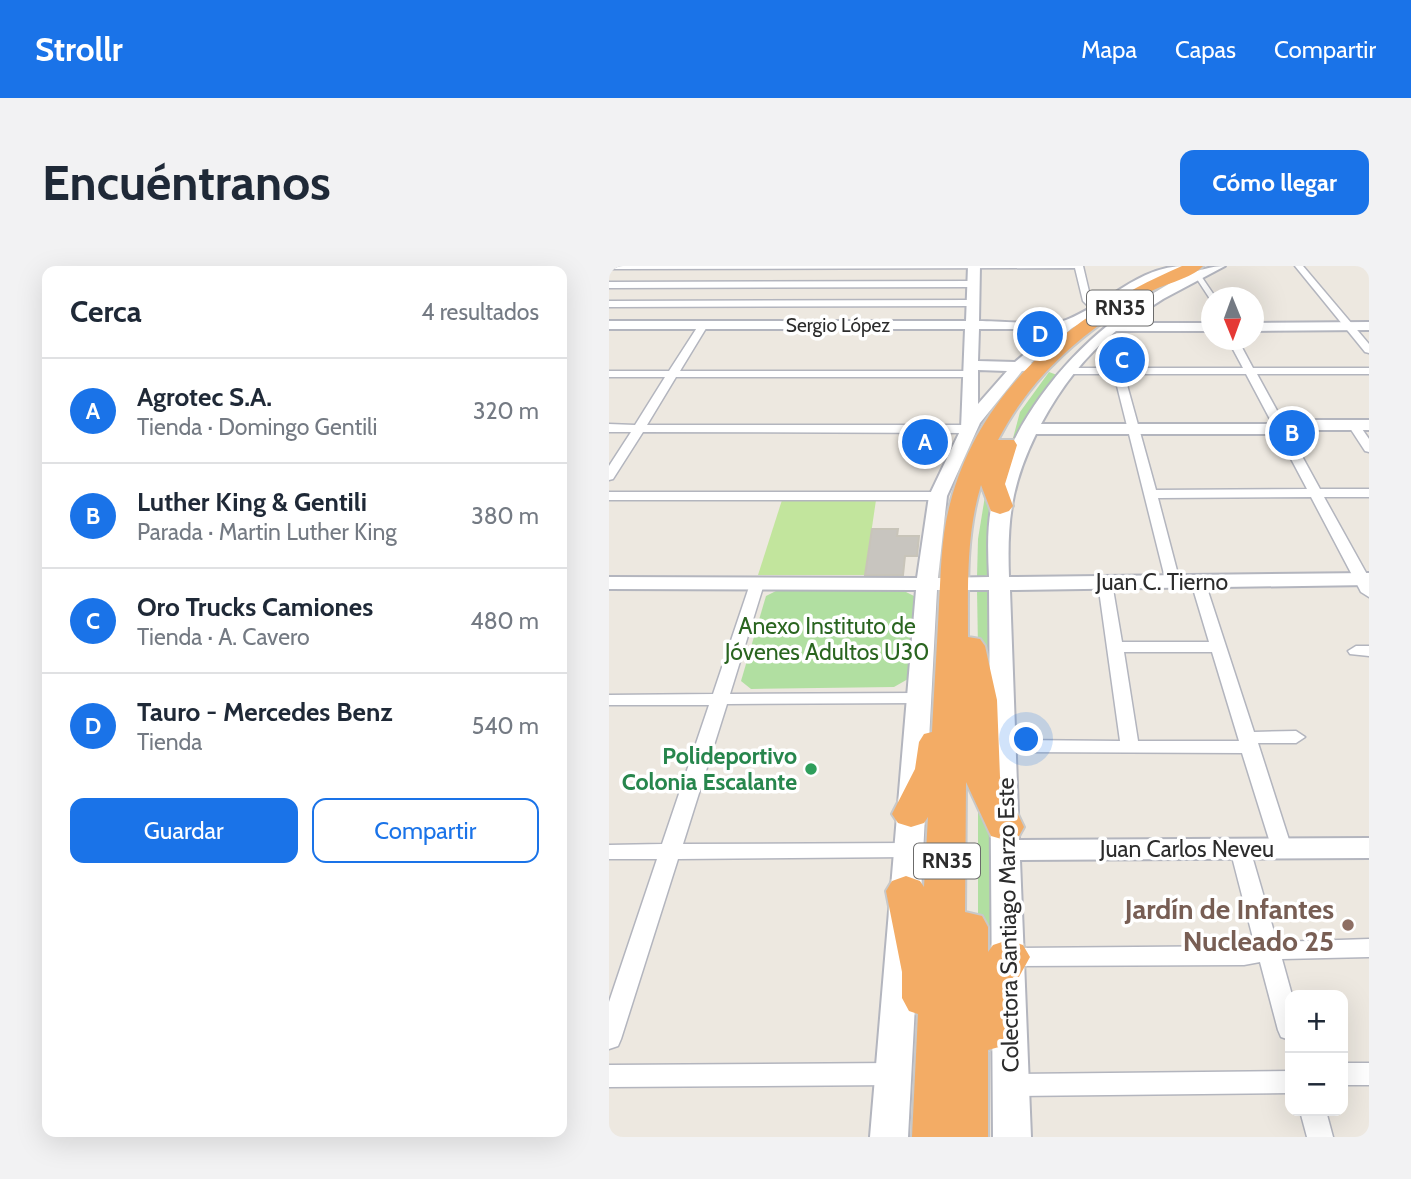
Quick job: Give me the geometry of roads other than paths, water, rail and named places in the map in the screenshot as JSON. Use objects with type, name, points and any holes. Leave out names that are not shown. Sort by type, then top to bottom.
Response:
[{"type":"highway","name":"RN35","points":[[937,1137],[961,643],[963,584],[958,526],[969,485],[994,425],[1061,344],[1149,287],[1200,269]]},
{"type":"highway","name":"RN35","points":[[963,584],[985,476],[1019,424],[1038,372],[1088,331],[1153,290],[1200,269]]},
{"type":"highway","points":[[1102,316],[1106,307],[1132,292],[1139,283]]},
{"type":"highway","points":[[1088,331],[1134,304],[1172,290]]},
{"type":"highway","points":[[949,471],[977,444],[995,410],[1038,372]]},
{"type":"highway","points":[[1000,506],[994,482],[1010,433],[1019,424]]},
{"type":"highway","name":"RN35","points":[[961,643],[963,1137]]},
{"type":"highway","points":[[911,814],[934,764],[939,692],[961,643]]},
{"type":"highway","points":[[961,643],[980,700],[982,777],[1006,838]]},
{"type":"highway","points":[[907,870],[926,984],[920,1137]]},
{"type":"highway","points":[[983,1137],[983,1009],[987,994],[1008,957]]},
{"type":"street","points":[[610,305],[645,266]]},
{"type":"street","points":[[722,325],[757,266]]},
{"type":"street","points":[[849,325],[868,266]]},
{"type":"street","points":[[609,428],[969,429],[974,266]]},
{"type":"street","points":[[609,267],[1077,266],[1087,301],[1102,316],[1201,326]]},
{"type":"street","points":[[1139,283],[1178,266]]},
{"type":"street","name":"Colectora Santiago Marzo Este","points":[[1038,372],[1067,325],[1102,316],[1172,290],[1200,269],[1219,266]]},
{"type":"street","points":[[1299,266],[1369,349]]},
{"type":"street","points":[[1200,269],[1207,287]]},
{"type":"street","points":[[609,285],[973,284]]},
{"type":"street","points":[[610,305],[973,303]]},
{"type":"street","name":"Colectora Santiago Marzo Este","points":[[1012,1137],[1004,746],[938,496],[969,429],[986,403],[1038,372],[1082,352],[1102,316]]},
{"type":"street","name":"Sergio López","points":[[609,325],[1067,325]]},
{"type":"street","points":[[609,475],[703,325]]},
{"type":"street","points":[[1264,327],[1369,326]]},
{"type":"street","points":[[1238,350],[1367,584]]},
{"type":"street","points":[[609,374],[970,369],[1038,372],[1369,371]]},
{"type":"street","points":[[1118,371],[1173,582]]},
{"type":"street","points":[[1019,424],[1133,429],[1361,425],[1369,448]]},
{"type":"street","points":[[1150,494],[1369,493]]},
{"type":"street","points":[[609,496],[938,496]]},
{"type":"street","name":"Colectora Santiago Marzo Este","points":[[889,1137],[919,698],[963,584],[998,537],[1000,506]]},
{"type":"street","points":[[1198,582],[1282,849]]},
{"type":"street","name":"Juan C. Tierno","points":[[609,583],[1367,584]]},
{"type":"street","points":[[1105,583],[1130,746]]},
{"type":"street","points":[[609,1040],[757,584]]},
{"type":"street","points":[[1115,647],[1218,647]]},
{"type":"street","points":[[609,700],[919,698]]},
{"type":"street","points":[[1004,746],[1248,743],[1296,737]]},
{"type":"street","name":"Juan Carlos Neveu","points":[[1006,838],[1240,849],[1369,849]]},
{"type":"street","points":[[1240,849],[1285,1011]]},
{"type":"street","points":[[609,852],[670,851],[907,870]]},
{"type":"street","points":[[1008,957],[1244,956],[1291,949],[1369,948]]},
{"type":"street","points":[[609,1076],[894,1074]]},
{"type":"street","points":[[1348,1074],[1369,1074]]},
{"type":"street","points":[[1011,1085],[1285,1082]]},
{"type":"street","points":[[1314,1116],[1320,1137]]},
{"type":"place","name":"Tauro - Mercedes Benz","points":[[1040,334]]},
{"type":"place","name":"Oro Trucks Camiones","points":[[1122,360]]},
{"type":"place","name":"Luther King & Gentili","points":[[1292,433]]},
{"type":"place","name":"Agrotec S.A.","points":[[925,442]]},
{"type":"place","name":"Polideportivo Colonia Escalante","points":[[811,769]]},
{"type":"place","name":"Jardín de Infantes Nucleado 25","points":[[1348,925]]},
{"type":"park label","name":"Anexo Instituto de Jóvenes Adultos U30","points":[[827,639]]}]
